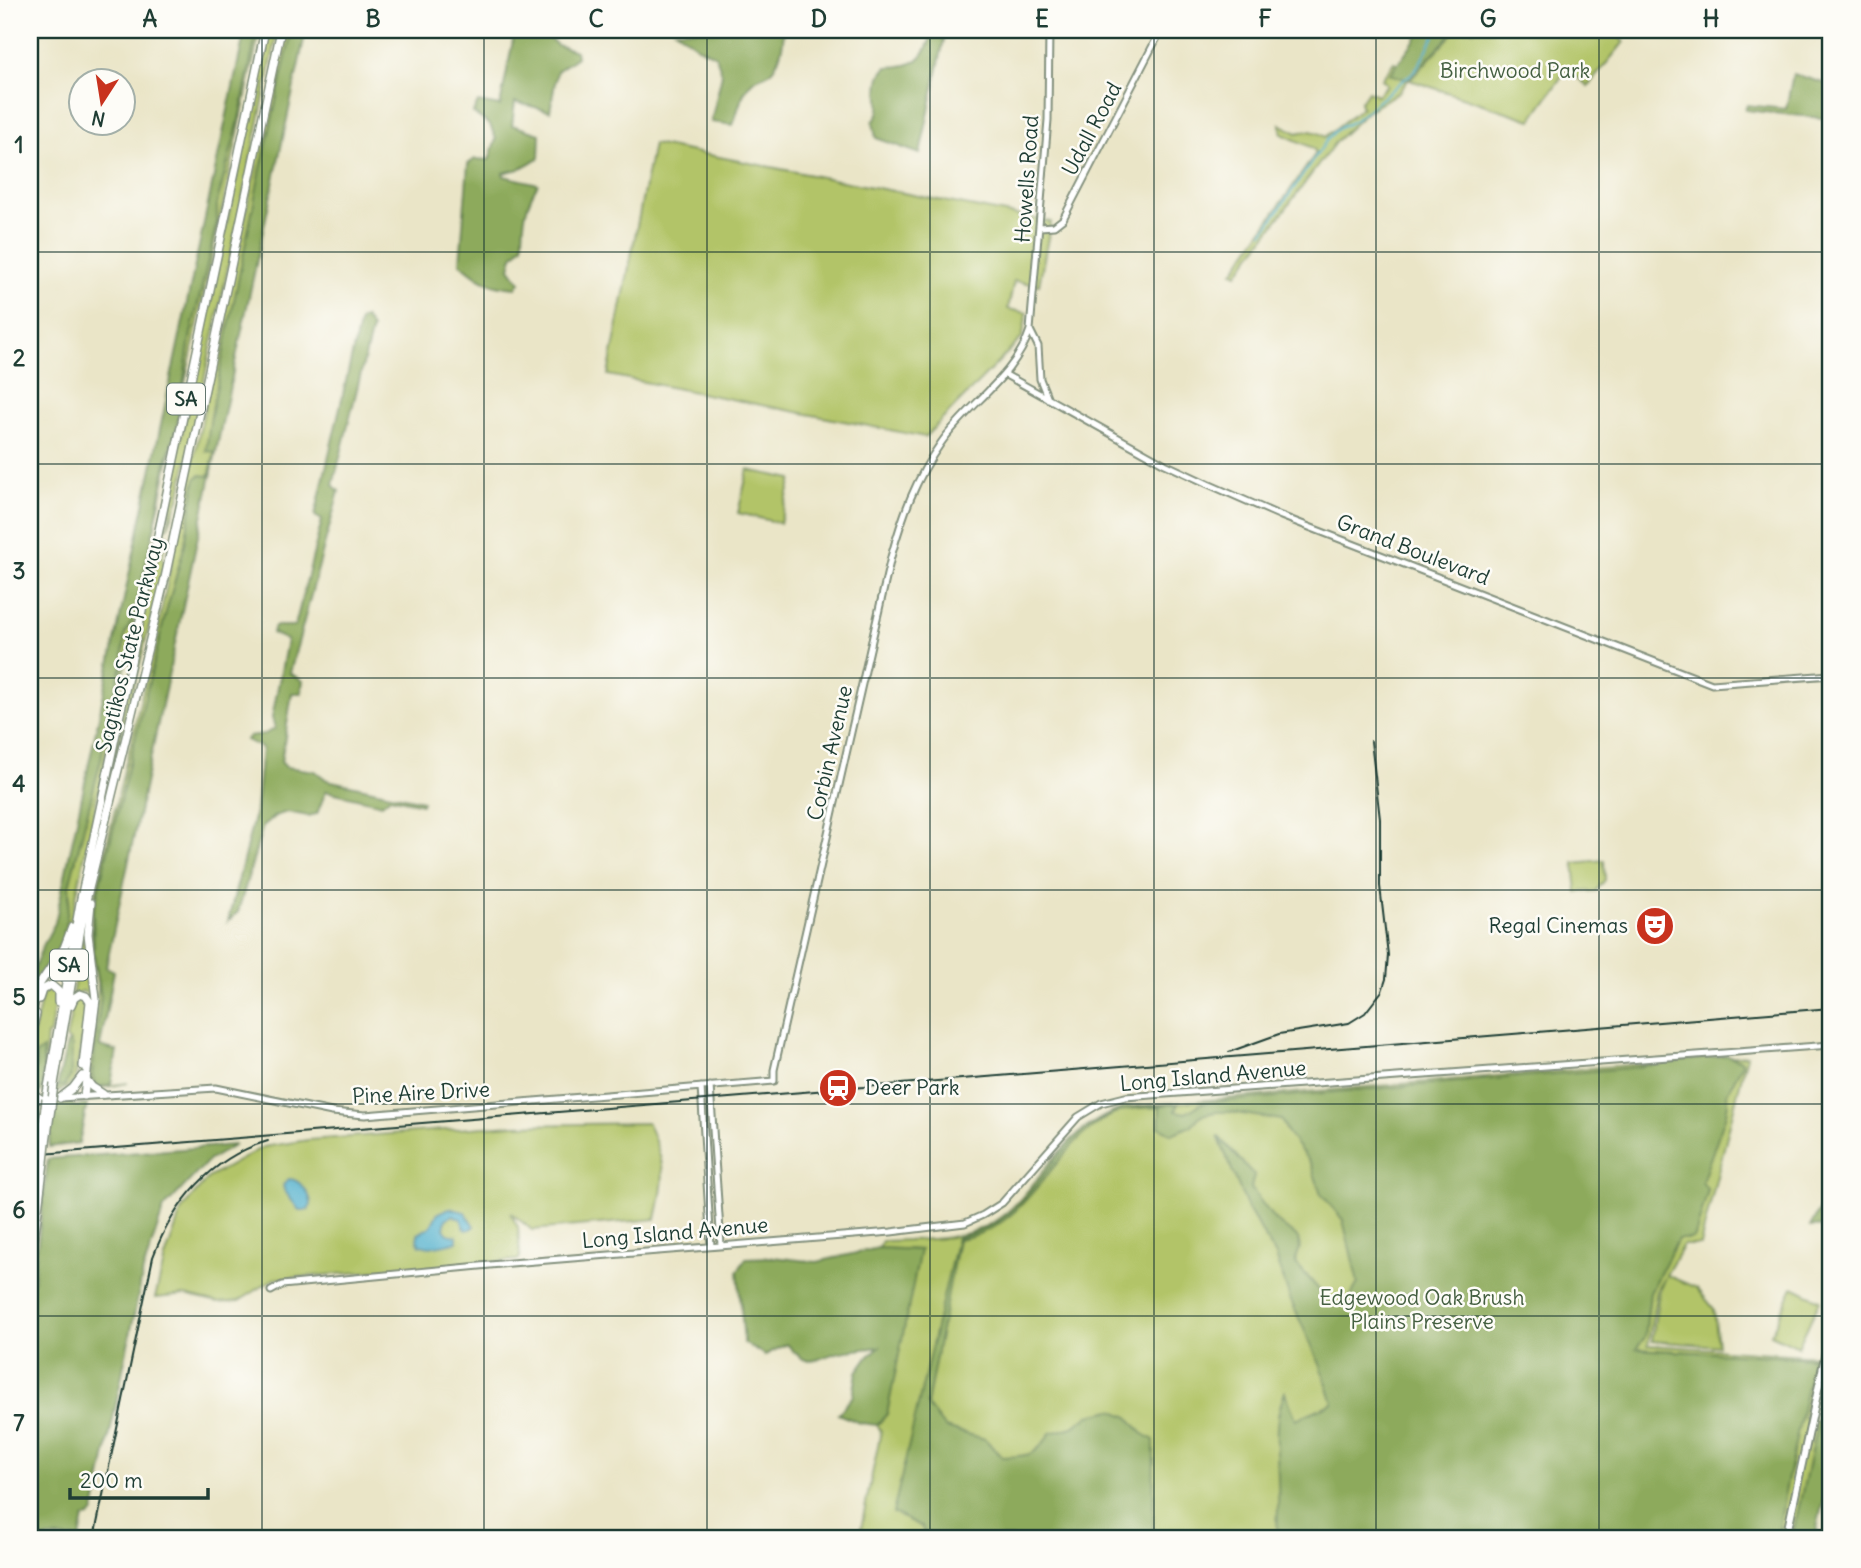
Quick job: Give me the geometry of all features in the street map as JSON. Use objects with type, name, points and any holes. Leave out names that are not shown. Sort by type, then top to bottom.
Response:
[{"type":"highway","name":"Sagtikos State Parkway","points":[[30,1219],[80,903],[265,30]]},
{"type":"highway","name":"Sagtikos State Parkway","points":[[60,1030],[85,905],[170,554],[281,30]]},
{"type":"highway","points":[[60,1098],[84,1077],[96,992],[89,944],[89,918],[97,854]]},
{"type":"highway","points":[[30,1019],[39,985],[64,948],[80,903]]},
{"type":"highway","points":[[30,1040],[41,992],[47,986],[58,991],[60,1030]]},
{"type":"highway","points":[[60,1030],[74,998],[80,994],[86,996],[90,1008],[82,1096]]},
{"type":"highway","points":[[84,1077],[92,1087],[103,1094]]},
{"type":"highway","points":[[30,1092],[41,1099]]},
{"type":"highway","name":"Sagtikos State Parkway","points":[[30,1272],[40,1162]]},
{"type":"main road","points":[[1786,1538],[1831,1329]]},
{"type":"street","name":"Howells Road","points":[[1030,330],[1048,120],[1049,30]]},
{"type":"street","name":"Udall Road","points":[[1040,227],[1054,226],[1063,219],[1161,30]]},
{"type":"street","name":"Corbin Avenue","points":[[774,1081],[811,906],[891,557],[905,507],[942,442],[1004,374],[1022,350],[1030,330]]},
{"type":"street","points":[[1030,330],[1038,346],[1040,379],[1048,399]]},
{"type":"street","name":"Grand Boulevard","points":[[1004,374],[1165,464],[1271,512],[1712,684],[1831,675]]},
{"type":"street","name":"Long Island Avenue","points":[[271,1291],[282,1285],[891,1232],[965,1223],[1002,1203],[1078,1117],[1101,1103],[1125,1097],[1831,1045]]},
{"type":"street","name":"Pine Aire Drive","points":[[30,1100],[181,1089],[221,1089],[340,1113],[365,1115],[774,1081]]},
{"type":"street","points":[[710,1086],[721,1245]]},
{"type":"street","points":[[701,1087],[711,1246]]},
{"type":"green space","points":[[245,30],[257,30],[238,124],[217,203],[217,222],[190,338],[177,427],[166,461],[155,525],[132,621],[125,634],[122,666],[69,886],[68,910],[62,938],[57,951],[37,981],[30,1000],[37,960],[55,923]]},
{"type":"green space","points":[[257,30],[260,30],[180,408],[190,338],[217,222],[217,203],[238,124]]},
{"type":"green space","points":[[268,30],[278,30],[179,499],[167,529],[172,505],[167,504]]},
{"type":"green space","points":[[285,30],[292,30],[258,182],[211,477],[200,475],[195,482],[185,544],[93,912],[94,955],[101,996],[93,1063],[100,1087],[128,1083],[101,1088],[91,1082],[89,1076],[98,988],[92,955],[91,911],[159,622]]},
{"type":"green space","points":[[292,30],[306,30],[106,967],[114,971],[100,1046],[117,1051],[111,1084],[100,1087],[92,1075],[101,996],[94,955],[93,912],[185,544],[195,482],[200,475],[209,476],[215,452],[206,451],[211,415]]},
{"type":"green space","points":[[515,30],[551,30],[549,38],[557,45],[576,51],[577,57],[557,71],[550,111],[515,102],[512,125],[540,134],[539,158],[519,169],[503,173],[504,176],[538,184],[526,213],[523,245],[513,256],[510,268],[520,282],[516,288],[485,281],[460,263],[468,164],[475,159],[489,160],[496,139],[490,125],[473,113],[478,102],[500,106]]},
{"type":"green space","points":[[675,30],[783,30],[782,46],[776,64],[770,72],[755,79],[748,87],[733,125],[711,122],[722,74],[716,56]]},
{"type":"green space","points":[[933,30],[946,30],[920,154],[876,138],[873,122],[879,111],[879,83],[882,73],[887,67],[905,65],[918,59],[927,48]]},
{"type":"green space","points":[[1422,30],[1455,30],[1408,80],[1390,74]]},
{"type":"green space","name":"Birchwood Park","points":[[1456,30],[1611,30],[1624,42],[1588,86],[1567,69],[1531,120],[1410,80]]},
{"type":"green space","points":[[1394,62],[1397,63],[1390,74],[1408,80],[1400,91],[1368,111],[1337,140],[1237,274],[1233,272],[1316,153],[1313,148],[1282,134],[1280,124],[1297,133],[1311,131],[1325,137],[1362,107],[1360,103],[1368,91],[1377,95],[1387,85],[1382,79]]},
{"type":"green space","points":[[1793,74],[1831,85],[1831,119],[1745,110],[1747,105],[1786,109]]},
{"type":"green space","points":[[653,144],[1051,222],[1039,285],[1014,281],[1008,309],[1027,313],[1022,338],[925,437],[608,375]]},
{"type":"green space","points":[[365,318],[372,329],[333,485],[339,491],[290,673],[303,681],[301,693],[292,693],[281,762],[286,767],[315,771],[327,780],[423,801],[422,804],[390,797],[382,804],[326,791],[317,814],[308,816],[287,812],[275,816],[263,826],[238,912],[228,921],[256,809],[262,748],[246,740],[249,736],[265,734],[275,728],[272,718],[287,640],[272,633],[275,626],[295,626],[322,520],[315,516],[360,320]]},
{"type":"green space","points":[[173,439],[70,925],[60,949],[42,973],[58,950],[70,898],[69,886],[122,666],[125,634],[132,621]]},
{"type":"green space","points":[[748,470],[792,479],[780,523],[738,513]]},
{"type":"green space","points":[[167,535],[162,558],[165,562],[115,763],[112,762],[155,564]]},
{"type":"green space","points":[[1604,860],[1605,880],[1596,891],[1577,892],[1574,863]]},
{"type":"green space","points":[[84,928],[87,928],[94,1000],[83,991],[72,995]]},
{"type":"green space","points":[[51,987],[56,993],[50,1034],[47,1035],[43,1090],[57,1088],[69,1040],[66,1039],[74,999],[83,997],[88,1004],[75,1080],[66,1088],[41,1092],[30,1088],[30,1051],[43,991]]},
{"type":"green space","points":[[70,1042],[71,1076],[64,1086],[57,1087],[67,1044]]},
{"type":"green space","points":[[43,1049],[43,1087],[39,1091],[31,1089],[30,1083],[36,1067],[36,1054]]},
{"type":"green space","name":"Edgewood Oak Brush Plains Preserve","points":[[1727,1055],[1742,1061],[1727,1093],[1726,1114],[1702,1182],[1708,1190],[1695,1236],[1678,1239],[1650,1293],[1645,1337],[1636,1349],[1813,1358],[1778,1538],[1277,1538],[1277,1425],[1285,1392],[1296,1419],[1333,1403],[1320,1364],[1290,1299],[1276,1256],[1248,1209],[1218,1136],[1254,1175],[1251,1188],[1274,1219],[1298,1238],[1300,1248],[1295,1262],[1333,1306],[1349,1299],[1358,1283],[1343,1220],[1321,1194],[1311,1164],[1281,1120],[1216,1112],[1201,1115],[1191,1126],[1172,1134],[1159,1127],[1160,1107],[1138,1108],[1178,1104],[1175,1111],[1186,1113],[1202,1103],[1628,1068]]},
{"type":"green space","name":"Edgewood Oak Brush Plains Preserve","points":[[1747,1055],[1700,1245],[1683,1245],[1666,1275],[1697,1288],[1714,1309],[1718,1346],[1652,1341],[1659,1292],[1665,1277],[1657,1290],[1648,1345],[1817,1356],[1804,1418],[1831,1425],[1831,1452],[1812,1538],[859,1538],[881,1431],[877,1425],[887,1414],[919,1250],[878,1248],[882,1241],[950,1237],[988,1225],[1020,1200],[1070,1141],[1100,1119],[1125,1107]]},
{"type":"green space","points":[[68,1102],[76,1106],[87,1105],[79,1143],[49,1147],[55,1103]]},
{"type":"green space","points":[[40,1105],[35,1148],[30,1148],[30,1106]]},
{"type":"green space","name":"Edgewood Oak Brush Plains Preserve","points":[[1122,1111],[1098,1123],[1078,1139],[1026,1201],[1006,1218],[984,1232],[958,1239],[927,1405],[945,1428],[985,1439],[1002,1457],[1030,1454],[1040,1447],[1050,1433],[1073,1427],[1089,1415],[1112,1410],[1129,1417],[1142,1433],[1154,1440],[1153,1538],[925,1538],[922,1527],[893,1513],[957,1237],[983,1229],[1005,1216],[1022,1201],[1083,1130],[1104,1117]]},
{"type":"green space","points":[[648,1123],[661,1161],[663,1180],[656,1219],[532,1230],[510,1212],[518,1227],[518,1260],[274,1279],[239,1301],[218,1303],[185,1295],[155,1298],[182,1209],[208,1178],[263,1147],[308,1140],[512,1125]]},
{"type":"green space","points":[[235,1145],[208,1161],[164,1208],[143,1271],[94,1512],[90,1517],[84,1518],[80,1538],[30,1538],[30,1307],[48,1159]]},
{"type":"green space","points":[[1831,1189],[1828,1215],[1831,1226],[1810,1227]]},
{"type":"green space","points":[[878,1248],[920,1250],[887,1414],[877,1425],[860,1423],[838,1414],[853,1396],[857,1372],[879,1347],[840,1352],[812,1361],[801,1358],[787,1344],[765,1355],[744,1343],[738,1271],[746,1258],[772,1257],[817,1262]]},
{"type":"green space","points":[[1793,1287],[1820,1300],[1798,1347],[1771,1334]]},
{"type":"green space","points":[[1831,1361],[1831,1463],[1815,1538],[1792,1538]]},
{"type":"water","points":[[289,1179],[301,1184],[307,1192],[311,1201],[308,1210],[299,1210],[284,1190],[283,1185]]},
{"type":"water","points":[[449,1208],[465,1212],[474,1226],[465,1230],[461,1219],[453,1215],[446,1219],[444,1229],[448,1234],[457,1236],[457,1242],[430,1247],[420,1245],[418,1234],[431,1226],[437,1214]]},
{"type":"waterway","points":[[1263,233],[1327,140],[1336,130],[1355,120],[1412,73],[1437,30]]},
{"type":"railway","points":[[1229,1052],[1279,1034],[1349,1023],[1365,1013],[1382,991],[1388,955],[1380,886],[1380,819],[1371,741]]},
{"type":"railway","points":[[30,1155],[1831,1008]]},
{"type":"railway","points":[[94,1538],[153,1257],[161,1237],[183,1201],[212,1171],[229,1158],[268,1141]]},
{"type":"place","name":"Regal Cinemas","points":[[1655,926]]},
{"type":"place","name":"Deer Park","points":[[838,1088]]}]
